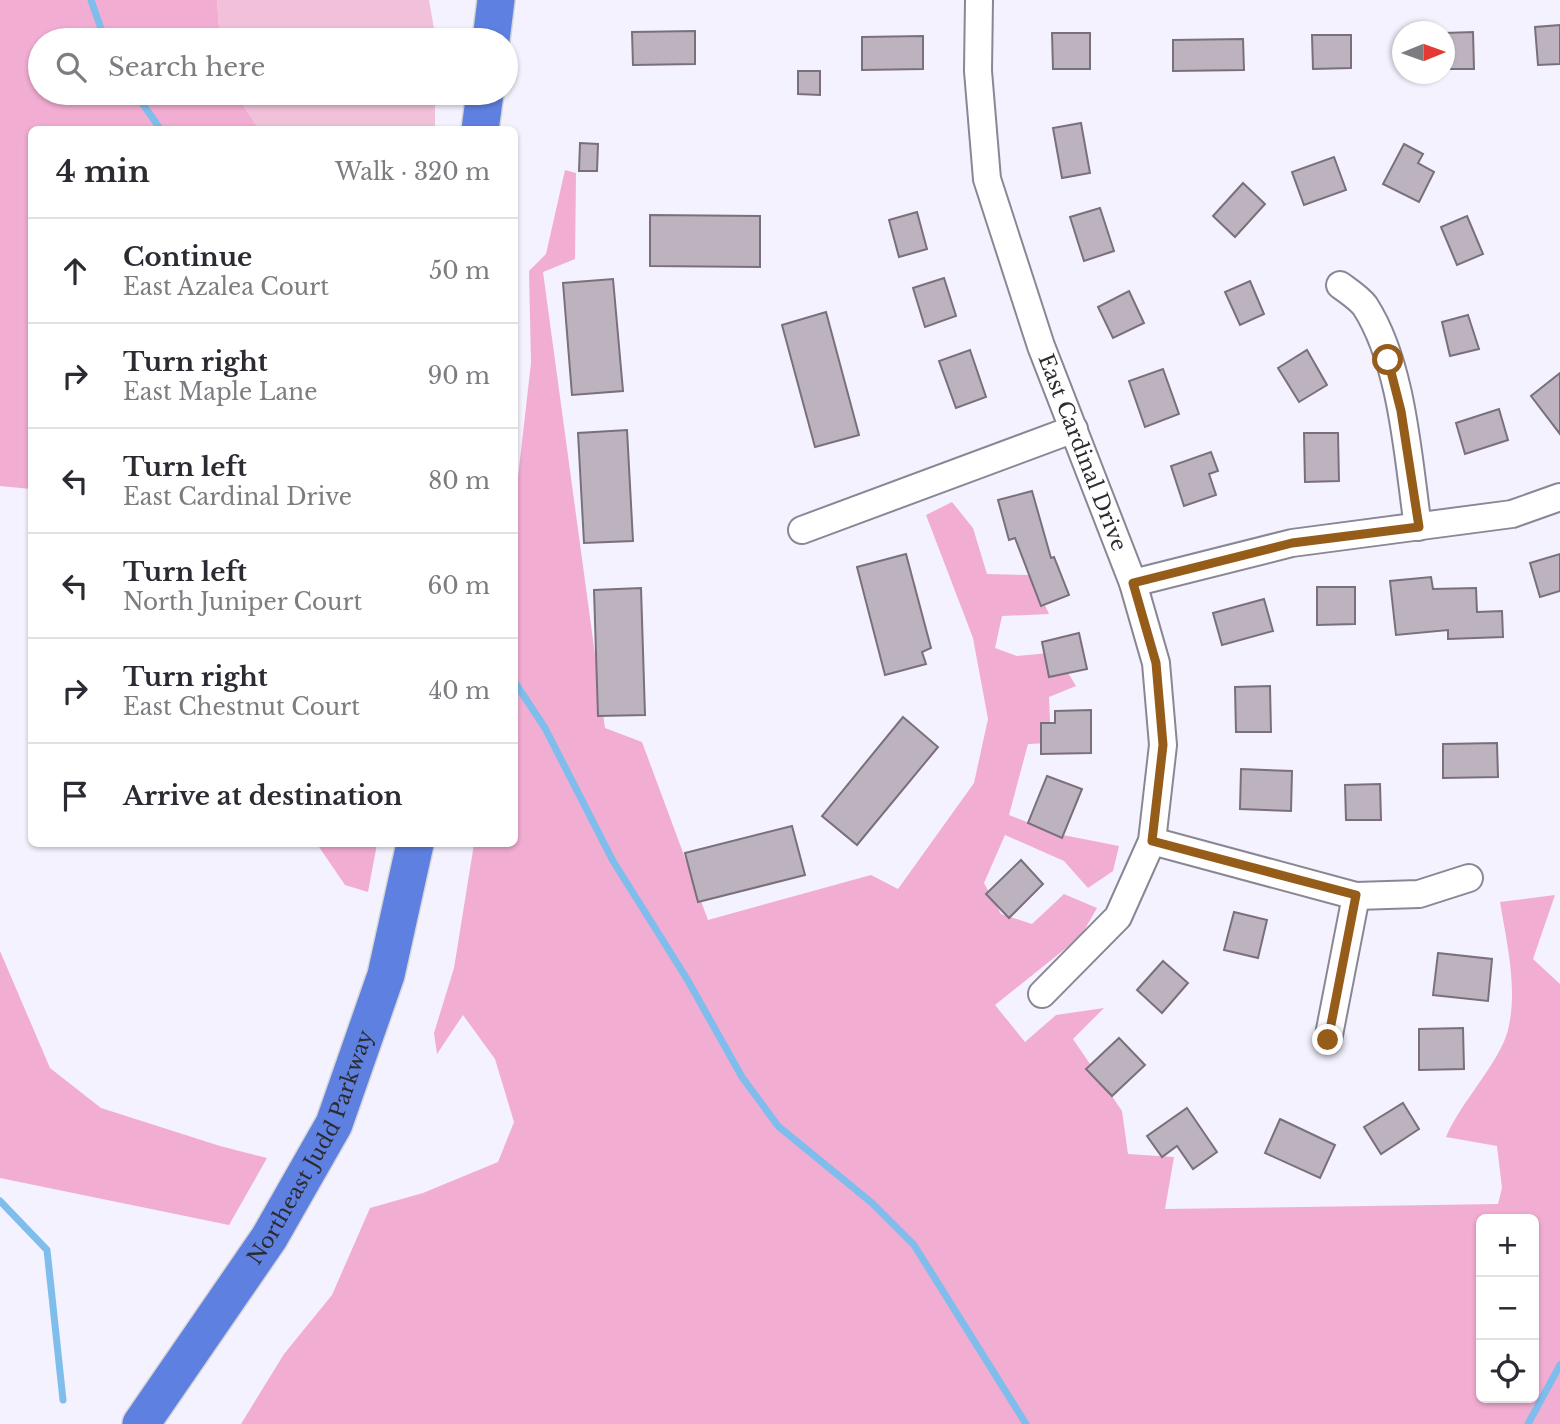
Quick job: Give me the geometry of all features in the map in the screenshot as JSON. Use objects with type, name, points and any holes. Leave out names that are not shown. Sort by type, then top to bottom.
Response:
[{"type":"highway","points":[[492,28],[496,0]]},
{"type":"highway","points":[[481,126],[483,105]]},
{"type":"highway","name":"Northeast Judd Parkway","points":[[141,1424],[269,1238],[334,1124],[386,975],[414,847]]},
{"type":"street","name":"East Cardinal Drive","points":[[979,0],[978,71],[987,179],[1041,346],[1133,583],[1156,663],[1163,745],[1152,841],[1118,917],[1042,994]]},
{"type":"street","points":[[1340,285],[1364,304],[1388,360],[1401,411],[1419,527]]},
{"type":"street","points":[[802,530],[1074,429]]},
{"type":"street","points":[[1133,583],[1292,543],[1512,514],[1560,497]]},
{"type":"street","points":[[1152,841],[1356,895],[1419,894],[1469,878]]},
{"type":"street","points":[[1328,1040],[1356,895]]},
{"type":"shaded area","points":[[0,0],[217,0],[219,28],[28,28],[28,105],[243,105],[257,126],[28,126],[28,489],[0,486]]},
{"type":"shaded area","points":[[217,0],[429,0],[434,28],[219,28]]},
{"type":"shaded area","points":[[243,105],[435,105],[435,126],[257,126]]},
{"type":"shaded area","points":[[565,170],[576,173],[575,259],[543,272],[605,728],[642,742],[708,920],[871,875],[898,889],[974,783],[988,719],[973,638],[926,515],[952,502],[973,528],[987,574],[1031,575],[1049,614],[1002,616],[995,648],[1017,656],[1049,653],[1064,666],[1076,686],[1049,697],[1051,743],[1028,744],[1009,815],[1058,834],[1119,846],[1113,871],[1088,888],[1064,861],[1005,835],[984,883],[1001,914],[1032,924],[1064,894],[1097,908],[1081,936],[995,1005],[1025,1042],[1056,1015],[1104,1008],[1073,1039],[1122,1111],[1128,1154],[1174,1157],[1165,1209],[1498,1204],[1502,1188],[1497,1146],[1446,1137],[1460,1110],[1497,1055],[1508,1030],[1512,983],[1500,902],[1555,895],[1533,959],[1560,984],[1560,1424],[241,1424],[284,1354],[332,1295],[370,1208],[423,1193],[498,1162],[514,1122],[495,1059],[463,1015],[437,1054],[434,1033],[454,968],[474,847],[518,847],[518,477],[531,363],[529,271],[546,254]]},
{"type":"shaded area","points":[[319,847],[376,847],[368,892],[345,885]]},
{"type":"shaded area","points":[[0,951],[50,1068],[101,1108],[267,1158],[229,1225],[0,1178]]},
{"type":"building","points":[[1560,25],[1560,64],[1538,65],[1535,27]]},
{"type":"building","points":[[695,31],[695,64],[633,65],[632,32]]},
{"type":"building","points":[[1473,32],[1474,69],[1455,69],[1455,33]]},
{"type":"building","points":[[1052,33],[1090,33],[1090,69],[1053,69]]},
{"type":"building","points":[[1312,35],[1351,35],[1351,68],[1313,69]]},
{"type":"building","points":[[923,36],[923,69],[862,70],[862,37]]},
{"type":"building","points":[[1243,39],[1244,70],[1173,71],[1173,40]]},
{"type":"building","points":[[798,71],[820,71],[820,95],[798,94]]},
{"type":"building","points":[[1081,123],[1090,173],[1062,178],[1053,128]]},
{"type":"building","points":[[580,143],[598,144],[597,171],[579,171]]},
{"type":"building","points":[[1404,144],[1423,154],[1418,163],[1434,172],[1419,202],[1383,184]]},
{"type":"building","points":[[1334,157],[1346,190],[1304,205],[1292,172]]},
{"type":"building","points":[[1243,183],[1265,204],[1235,237],[1213,216]]},
{"type":"building","points":[[1100,208],[1114,251],[1084,261],[1070,217]]},
{"type":"building","points":[[917,212],[927,249],[899,257],[889,220]]},
{"type":"building","points":[[650,215],[760,216],[760,267],[650,266]]},
{"type":"building","points":[[1467,216],[1483,254],[1457,265],[1441,227]]},
{"type":"building","points":[[944,278],[956,316],[925,327],[913,288]]},
{"type":"building","points":[[613,279],[623,391],[572,395],[563,283]]},
{"type":"building","points":[[1250,281],[1264,314],[1240,325],[1225,292]]},
{"type":"building","points":[[1129,291],[1144,323],[1113,338],[1098,307]]},
{"type":"building","points":[[826,312],[859,435],[815,447],[782,325]]},
{"type":"building","points":[[1468,315],[1479,349],[1450,356],[1442,322]]},
{"type":"building","points":[[970,350],[986,397],[956,408],[939,361]]},
{"type":"building","points":[[1307,350],[1327,385],[1299,402],[1278,368]]},
{"type":"building","points":[[1163,369],[1179,414],[1145,427],[1129,381]]},
{"type":"building","points":[[1560,373],[1560,434],[1531,396]]},
{"type":"building","points":[[1499,409],[1508,440],[1465,454],[1456,423]]},
{"type":"building","points":[[627,430],[633,541],[584,543],[578,433]]},
{"type":"building","points":[[1304,433],[1338,433],[1339,481],[1305,482]]},
{"type":"building","points":[[1211,452],[1218,471],[1209,474],[1216,495],[1184,506],[1171,466]]},
{"type":"building","points":[[1032,491],[1051,558],[1054,557],[1069,595],[1041,606],[1015,538],[1009,540],[998,500]]},
{"type":"building","points":[[906,554],[931,648],[922,652],[926,664],[885,675],[857,567]]},
{"type":"building","points":[[1560,554],[1560,591],[1540,597],[1530,563]]},
{"type":"building","points":[[1431,577],[1433,589],[1476,588],[1477,612],[1502,611],[1503,637],[1448,639],[1448,630],[1396,635],[1390,581]]},
{"type":"building","points":[[1317,587],[1355,587],[1355,624],[1317,625]]},
{"type":"building","points":[[641,588],[645,715],[598,716],[594,590]]},
{"type":"building","points":[[1264,599],[1273,631],[1222,645],[1213,613]]},
{"type":"building","points":[[1079,633],[1087,669],[1049,677],[1042,642]]},
{"type":"building","points":[[1270,686],[1271,732],[1236,732],[1235,687]]},
{"type":"building","points":[[1091,710],[1091,753],[1041,754],[1041,723],[1055,723],[1055,711]]},
{"type":"building","points":[[903,717],[938,747],[857,845],[822,816]]},
{"type":"building","points":[[1497,743],[1498,777],[1443,778],[1443,744]]},
{"type":"building","points":[[1241,769],[1292,771],[1291,811],[1240,809]]},
{"type":"building","points":[[1047,776],[1082,789],[1062,838],[1028,823]]},
{"type":"building","points":[[1380,784],[1381,820],[1346,820],[1345,785]]},
{"type":"building","points":[[792,826],[805,875],[698,902],[685,853]]},
{"type":"building","points":[[1021,860],[1043,884],[1009,918],[986,894]]},
{"type":"building","points":[[1234,912],[1267,920],[1258,958],[1224,950]]},
{"type":"building","points":[[1438,953],[1492,959],[1488,1001],[1433,995]]},
{"type":"building","points":[[1163,961],[1188,983],[1162,1013],[1137,990]]},
{"type":"building","points":[[1463,1028],[1464,1069],[1419,1070],[1419,1029]]},
{"type":"building","points":[[1119,1038],[1145,1065],[1112,1096],[1086,1069]]},
{"type":"building","points":[[1403,1103],[1419,1129],[1381,1154],[1364,1127]]},
{"type":"building","points":[[1187,1108],[1217,1152],[1193,1169],[1177,1146],[1162,1157],[1147,1136]]},
{"type":"building","points":[[1280,1119],[1335,1145],[1320,1178],[1265,1153]]},
{"type":"waterway","points":[[91,0],[101,28]]},
{"type":"waterway","points":[[143,105],[158,126]]},
{"type":"waterway","points":[[518,687],[545,728],[613,861],[687,979],[742,1077],[778,1126],[872,1203],[914,1245],[1026,1424]]},
{"type":"waterway","points":[[0,1201],[47,1250],[63,1400]]},
{"type":"waterway","points":[[1528,1424],[1560,1365]]},
{"type":"route","points":[[1328,1040],[1356,895],[1245,868],[1152,841],[1163,745],[1156,663],[1133,583],[1230,556],[1292,543],[1419,527],[1401,411],[1388,360]]}]
